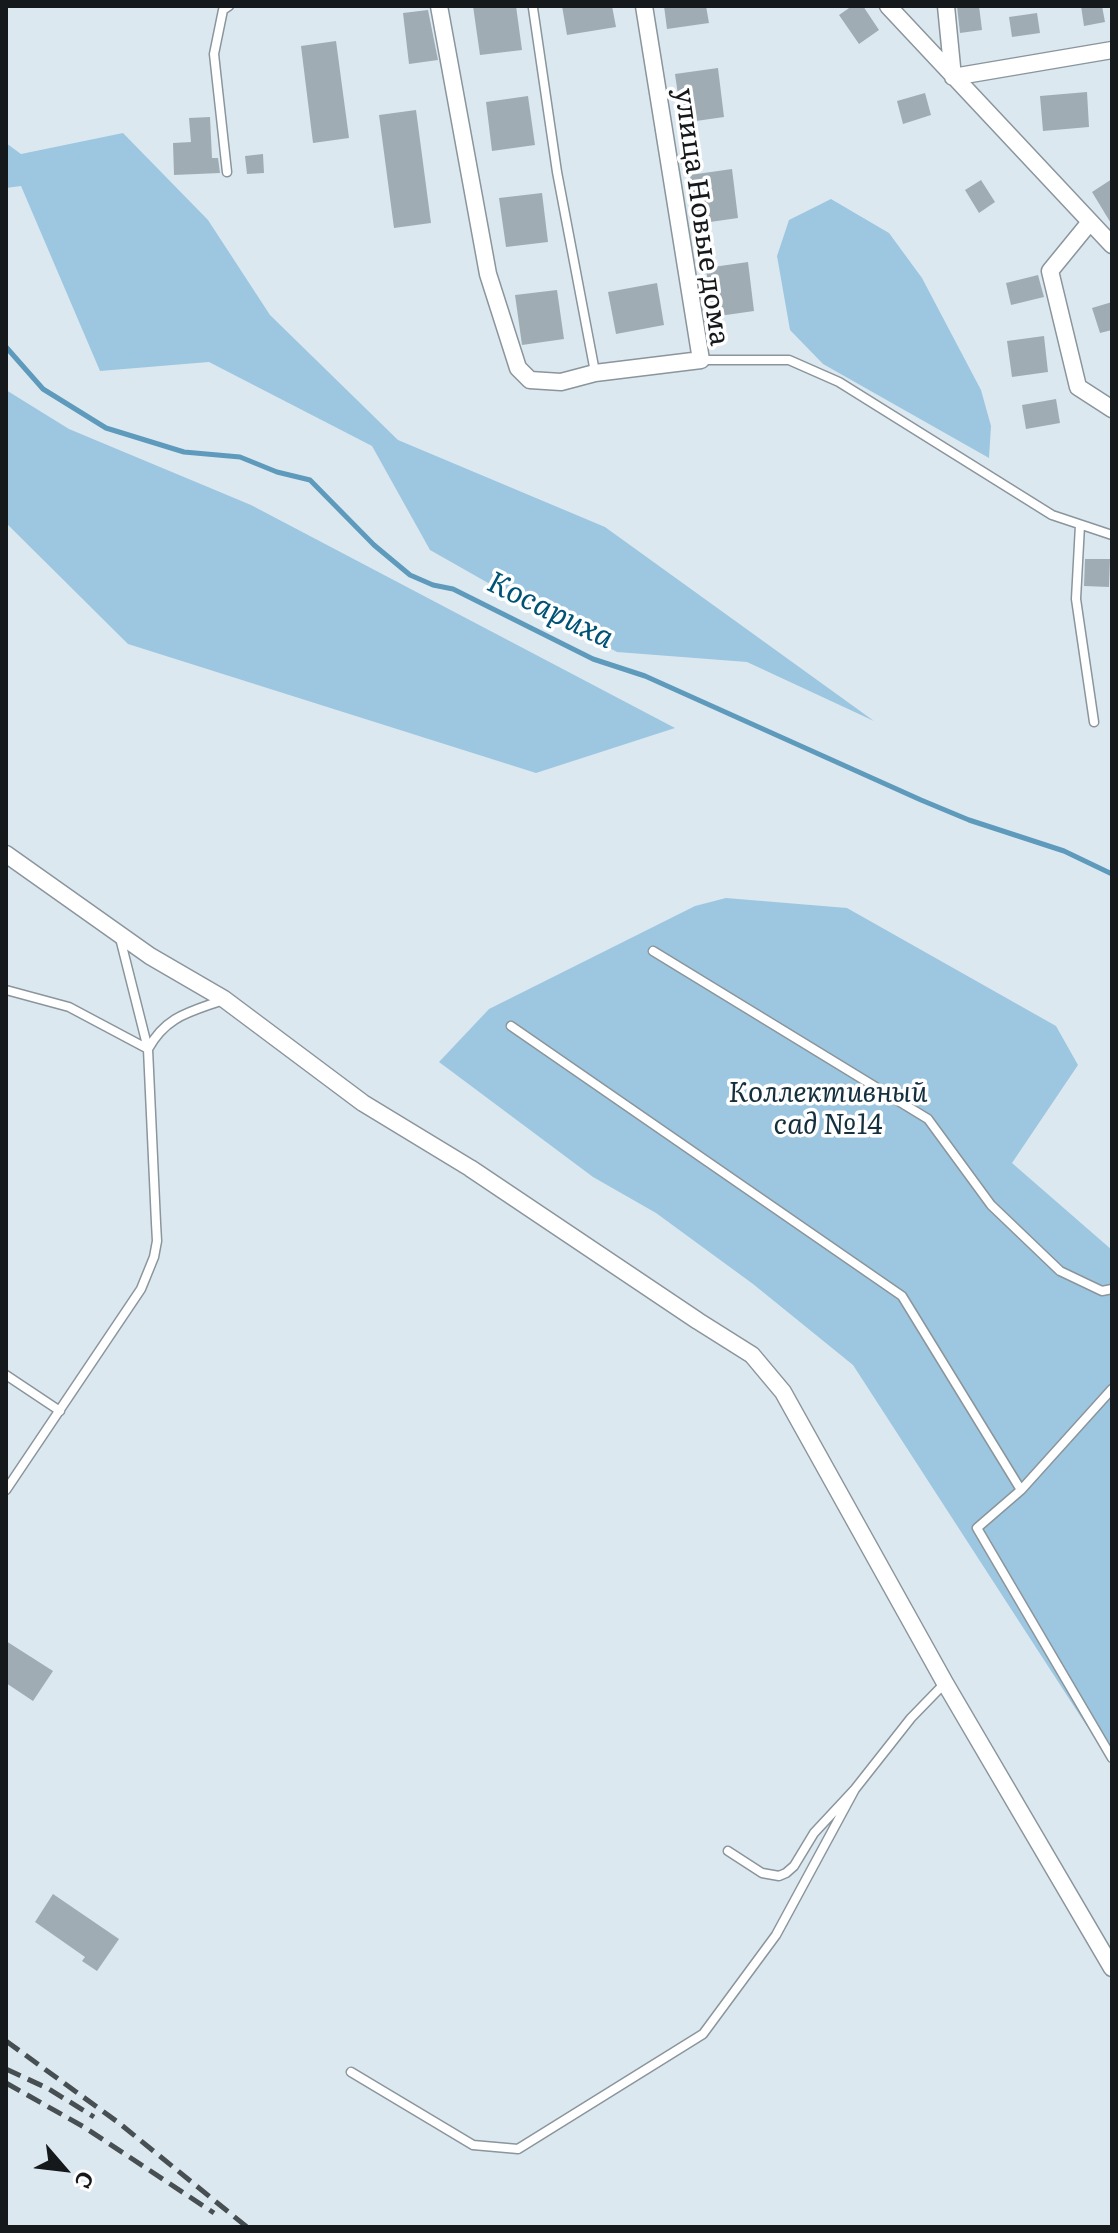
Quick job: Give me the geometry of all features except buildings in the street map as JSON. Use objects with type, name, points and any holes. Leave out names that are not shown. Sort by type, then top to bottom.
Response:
[{"type":"street","name":"улица Новые дома","points":[[439,6],[488,274],[518,368],[530,380],[561,382],[595,373],[701,360],[644,6]]},
{"type":"street","points":[[888,6],[1112,245]]},
{"type":"street","points":[[946,6],[953,77]]},
{"type":"street","points":[[953,77],[1112,50]]},
{"type":"street","points":[[1090,222],[1050,271],[1078,387],[1112,409]]},
{"type":"street","points":[[6,854],[150,956],[224,999],[363,1103],[470,1168],[752,1355],[783,1392],[945,1683],[1112,1968]]},
{"type":"lane","points":[[227,172],[214,54],[223,10],[229,6]]},
{"type":"lane","points":[[533,8],[557,172],[595,373]]},
{"type":"lane","points":[[701,360],[789,360],[839,382],[1052,515],[1112,535]]},
{"type":"lane","points":[[1080,525],[1076,599],[1094,722]]},
{"type":"lane","points":[[6,1490],[141,1289],[154,1257],[157,1241],[148,1049],[119,935]]},
{"type":"lane","points":[[653,951],[928,1119],[991,1205],[1060,1271],[1102,1291],[1112,1289]]},
{"type":"lane","points":[[6,990],[69,1007],[148,1049]]},
{"type":"lane","points":[[148,1049],[157,1033],[170,1022],[185,1013],[224,999]]},
{"type":"lane","points":[[511,1026],[902,1296],[1021,1490]]},
{"type":"lane","points":[[6,1375],[60,1411]]},
{"type":"lane","points":[[1112,1389],[1021,1490],[977,1528],[1112,1758]]},
{"type":"lane","points":[[728,1851],[762,1873],[779,1876],[794,1866],[814,1833],[945,1683]]},
{"type":"lane","points":[[351,2072],[473,2145],[518,2149],[703,2034],[776,1935],[855,1789]]},
{"type":"green space","points":[[123,133],[208,220],[270,315],[398,440],[605,527],[874,721],[747,662],[617,652],[497,588],[430,550],[372,446],[209,362],[100,371],[21,186],[6,188],[6,143],[21,154]]},
{"type":"green space","points":[[831,199],[889,233],[922,278],[981,390],[991,426],[989,458],[823,364],[790,330],[777,256],[789,220]]},
{"type":"green space","points":[[6,390],[69,429],[251,505],[675,728],[536,773],[128,644],[6,523]]},
{"type":"green space","name":"Коллективный сад №14","points":[[726,898],[847,908],[1056,1026],[1078,1065],[1012,1163],[1112,1250],[1112,1765],[853,1365],[753,1284],[656,1213],[593,1177],[439,1062],[489,1009],[695,906]]},
{"type":"waterway","name":"Косариха","points":[[6,347],[43,389],[106,428],[184,452],[240,457],[277,472],[310,480],[374,545],[410,575],[453,589],[593,659],[645,676],[921,800],[969,820],[1064,851],[1112,874]]},
{"type":"railway","points":[[6,2041],[119,2123],[247,2227]]},
{"type":"railway","points":[[6,2069],[49,2089],[94,2117]]},
{"type":"railway","points":[[6,2083],[84,2127],[214,2213]]}]
